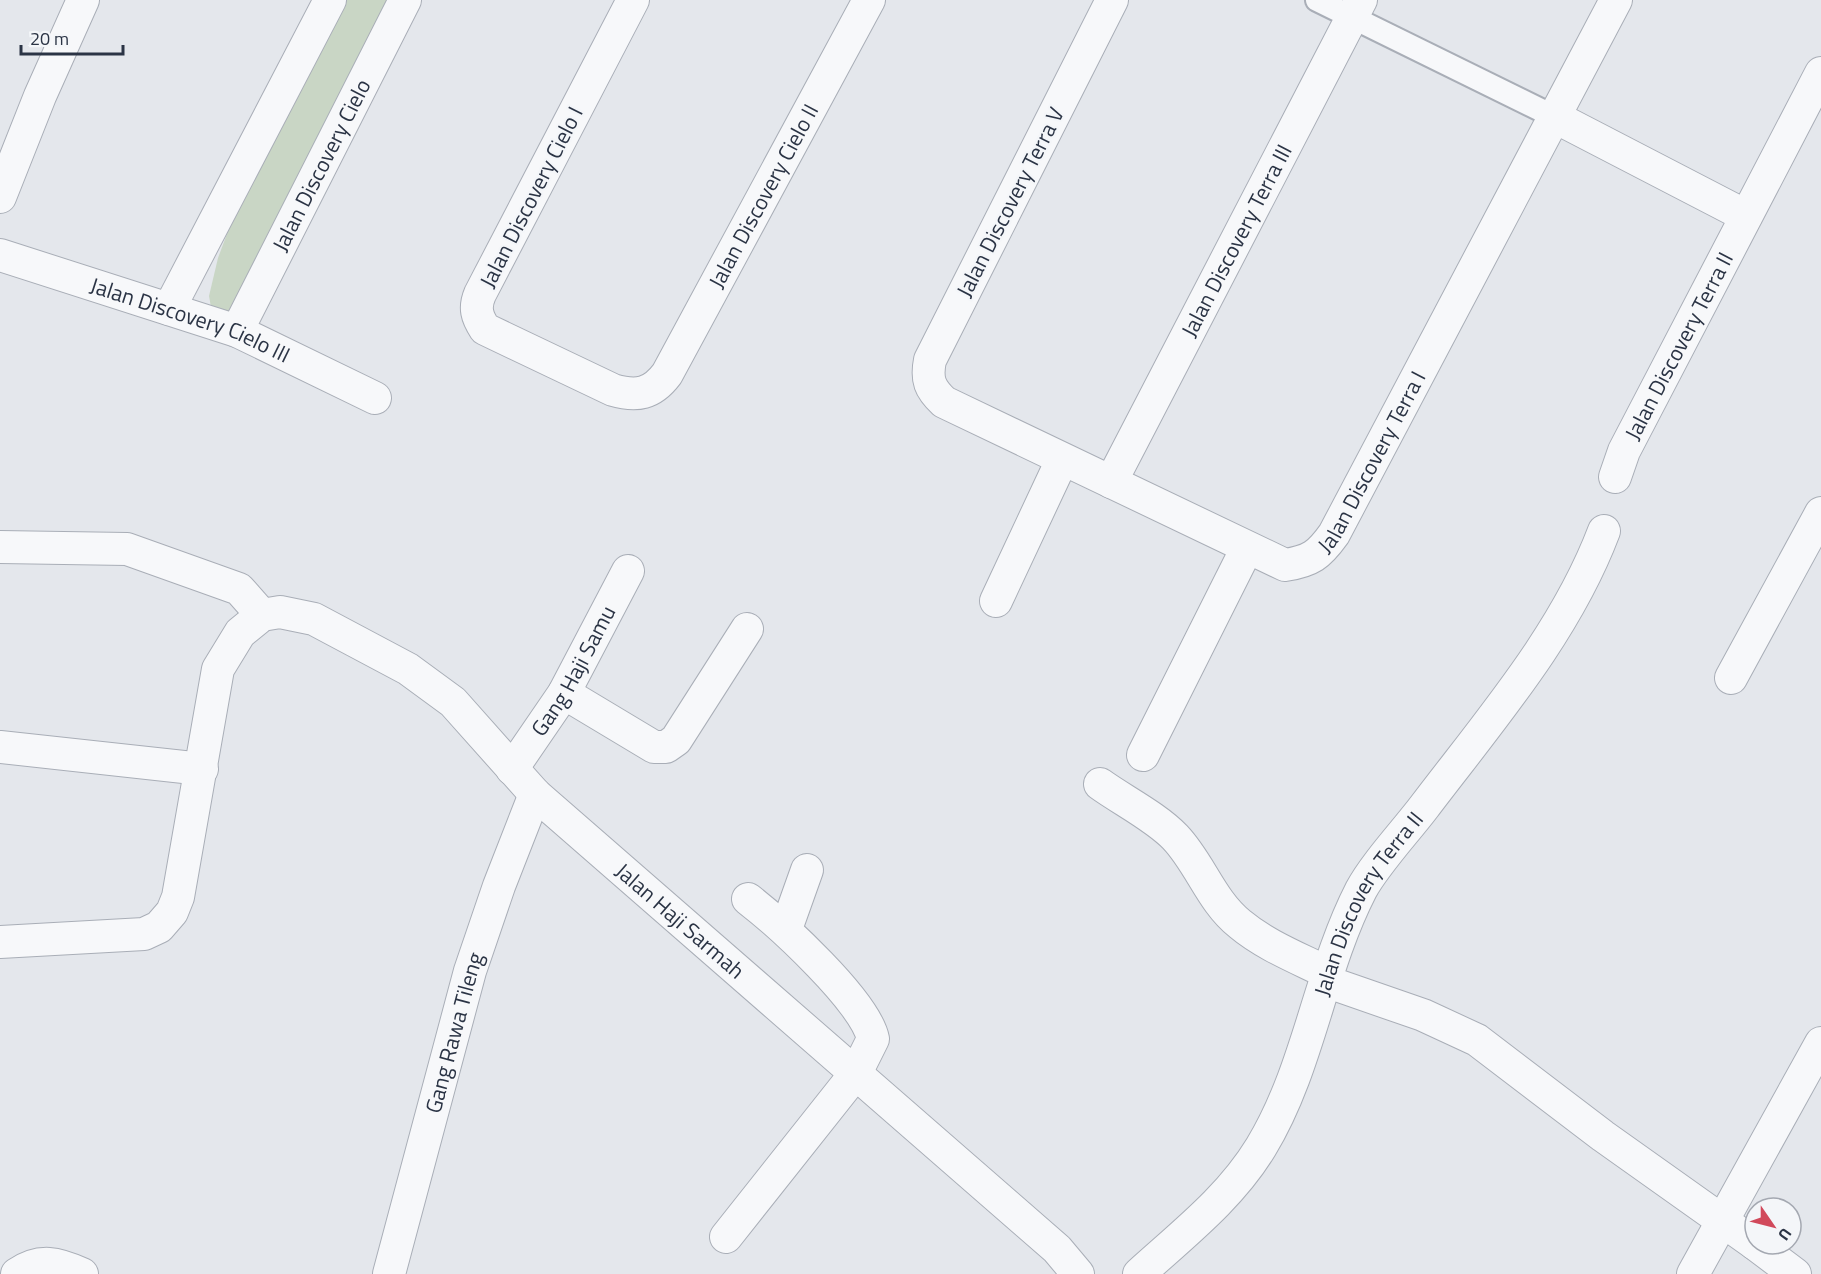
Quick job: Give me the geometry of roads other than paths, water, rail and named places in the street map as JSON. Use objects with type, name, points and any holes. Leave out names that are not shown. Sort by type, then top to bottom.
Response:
[{"type":"street","points":[[0,197],[83,0]]},
{"type":"street","points":[[169,309],[330,0]]},
{"type":"street","name":"Jalan Discovery Cielo","points":[[237,331],[405,0]]},
{"type":"street","name":"Jalan Discovery Cielo I","points":[[633,0],[480,294],[477,309],[478,319],[485,329],[613,390],[629,394],[653,389]]},
{"type":"street","name":"Jalan Discovery Cielo II","points":[[653,389],[667,374],[869,0]]},
{"type":"street","name":"Jalan Discovery Terra V","points":[[944,402],[933,392],[929,382],[930,360],[1112,0]]},
{"type":"street","points":[[1317,0],[1357,9],[1555,117],[1746,216]]},
{"type":"street","name":"Jalan Discovery Terra I","points":[[944,402],[1247,548],[1286,565],[1306,562],[1318,554],[1334,534],[1616,0]]},
{"type":"street","name":"Jalan Discovery Terra III","points":[[1111,482],[1357,9]]},
{"type":"street","name":"Jalan Discovery Terra II","points":[[1615,477],[1624,452],[1821,72]]},
{"type":"street","name":"Jalan Discovery Cielo III","points":[[0,255],[237,331],[375,398]]},
{"type":"street","points":[[996,601],[1062,460]]},
{"type":"street","points":[[1731,678],[1821,513]]},
{"type":"street","name":"Jalan Discovery Terra II","points":[[1139,1274],[1229,1192],[1261,1147],[1288,1093],[1326,977],[1362,889],[1532,664],[1589,571],[1604,531]]},
{"type":"street","points":[[0,547],[127,549],[239,589],[262,615],[240,633],[218,669],[178,897],[172,912],[159,927],[144,934],[0,942]]},
{"type":"street","points":[[1143,755],[1247,548]]},
{"type":"street","name":"Gang Haji Samu","points":[[512,769],[564,693],[628,571]]},
{"type":"street","name":"Jalan Haji Sarmah","points":[[262,615],[280,612],[314,619],[408,669],[453,702],[535,794],[1057,1249],[1077,1274]]},
{"type":"street","points":[[564,693],[654,747],[666,747],[676,740],[747,629]]},
{"type":"street","points":[[0,747],[202,769]]},
{"type":"street","points":[[1100,784],[1173,835],[1199,867],[1219,902],[1239,924],[1326,977],[1423,1015],[1477,1040],[1603,1136],[1743,1235]]},
{"type":"street","name":"Gang Rawa Tileng","points":[[389,1274],[470,971],[499,886],[535,794]]},
{"type":"street","points":[[786,929],[807,870]]},
{"type":"street","points":[[726,1237],[856,1074],[872,1045],[872,1032],[835,981],[786,929],[748,899]]},
{"type":"street","points":[[1693,1274],[1821,1043]]},
{"type":"street","points":[[1771,1256],[1795,1274]]},
{"type":"street","points":[[22,1270],[42,1263],[60,1264],[82,1274]]}]
